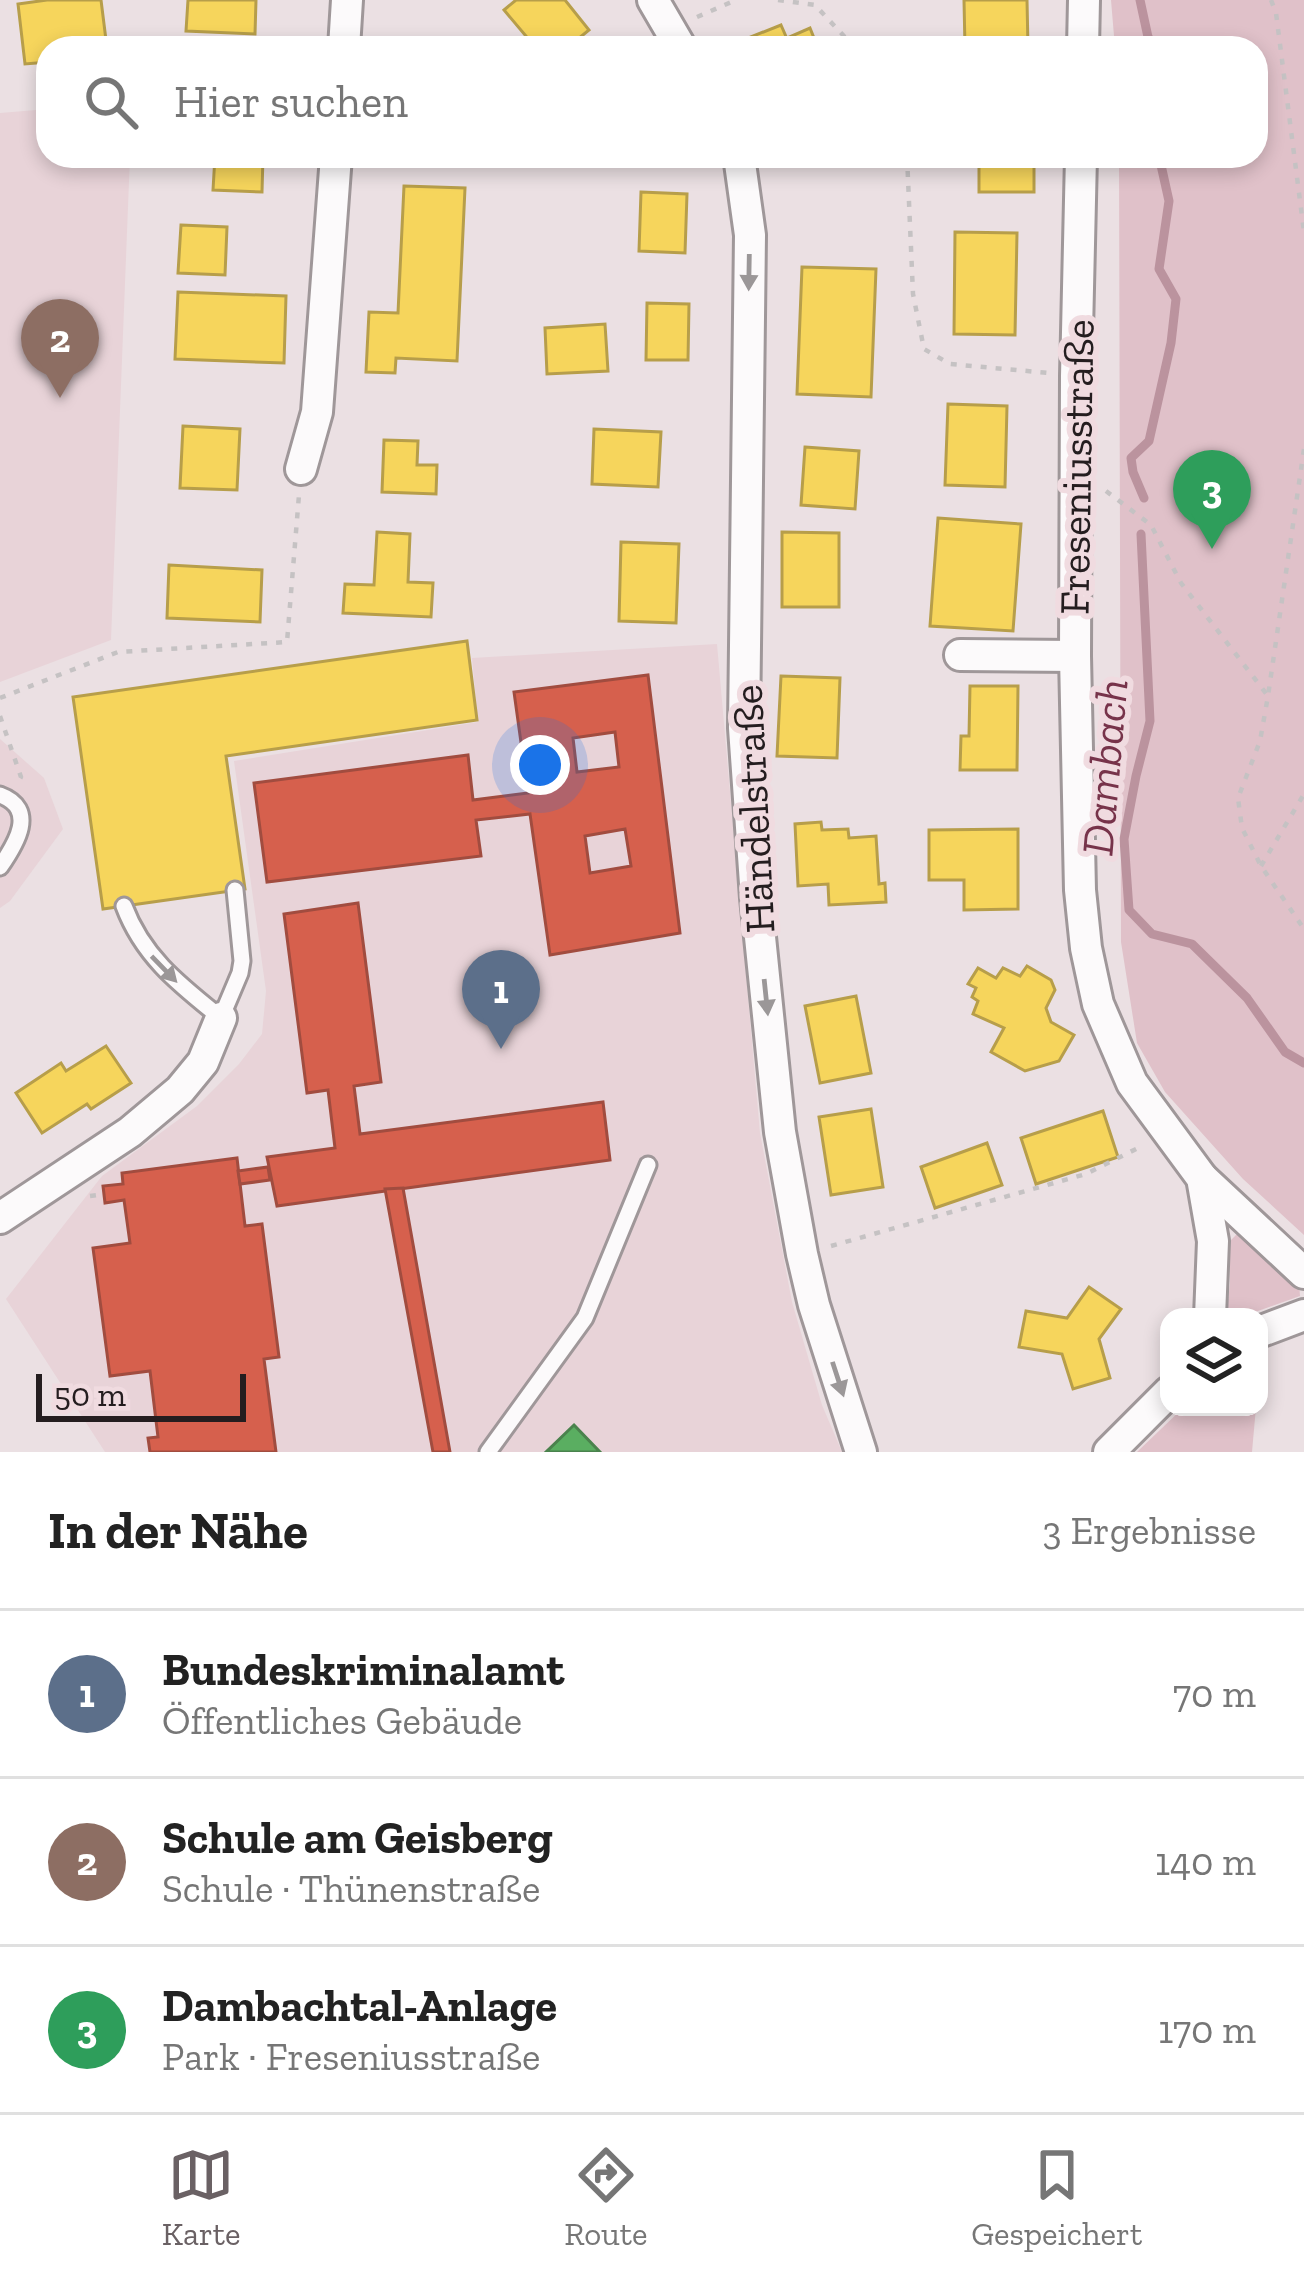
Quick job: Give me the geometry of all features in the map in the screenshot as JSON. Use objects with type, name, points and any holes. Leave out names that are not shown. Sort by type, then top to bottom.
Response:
[{"type":"street","points":[[345,36],[347,0]]},
{"type":"street","points":[[653,0],[675,36]]},
{"type":"street","points":[[1084,0],[1084,36]]},
{"type":"street","points":[[301,469],[316,412],[334,168]]},
{"type":"street","name":"Händelstraße","points":[[741,168],[750,236],[744,728],[756,898],[780,1132],[802,1254],[861,1452]]},
{"type":"street","name":"Freseniusstraße","points":[[1081,168],[1075,656],[1085,948],[1098,1004],[1132,1084],[1202,1178],[1304,1273]]},
{"type":"street","points":[[960,655],[1075,656]]},
{"type":"street","points":[[0,1218],[130,1132],[180,1090],[203,1061],[221,1018]]},
{"type":"street","name":"Freseniusstraße","points":[[1202,1178],[1214,1240],[1210,1308]]},
{"type":"street","points":[[1268,1329],[1304,1316]]},
{"type":"street","points":[[1109,1452],[1160,1401]]},
{"type":"lane","points":[[0,867],[22,825],[20,810],[4,796]]},
{"type":"lane","points":[[124,906],[133,931],[163,971],[221,1018],[242,961],[236,890]]},
{"type":"lane","points":[[488,1452],[585,1318],[648,1165]]},
{"type":"path","points":[[679,36],[736,0]]},
{"type":"path","points":[[778,0],[815,5],[843,36]]},
{"type":"path","points":[[1271,0],[1304,232]]},
{"type":"path","points":[[908,168],[913,294],[924,350],[950,364],[1076,376]]},
{"type":"path","points":[[1304,449],[1260,741],[1238,798],[1242,828],[1261,866],[1304,929]]},
{"type":"path","points":[[1075,465],[1151,525],[1180,583],[1268,695]]},
{"type":"path","points":[[0,698],[118,652],[287,642],[301,469]]},
{"type":"path","points":[[0,716],[21,777],[4,796]]},
{"type":"path","points":[[1261,866],[1304,794]]},
{"type":"path","points":[[802,1254],[1086,1174],[1168,1133]]},
{"type":"path","points":[[92,1196],[104,1194]]},
{"type":"shaded area","points":[[1111,0],[1304,0],[1304,1235],[1243,1179],[1165,1092],[1137,1043],[1121,942],[1119,168],[1268,168],[1268,36],[1114,36]]},
{"type":"shaded area","points":[[36,110],[36,168],[130,168],[111,640],[0,682],[0,113]]},
{"type":"shaded area","points":[[717,644],[760,1133],[792,1302],[822,1405],[842,1452],[105,1452],[6,1299],[102,1176],[197,1106],[262,1034],[266,991],[234,761],[478,722],[472,658]]},
{"type":"shaded area","points":[[0,739],[44,778],[63,829],[0,908]]},
{"type":"shaded area","points":[[1240,1235],[1299,1283],[1300,1296],[1266,1308],[1227,1308],[1229,1242]]},
{"type":"shaded area","points":[[1175,1416],[1255,1416],[1252,1452],[1137,1452]]},
{"type":"building: Wohnen","points":[[101,0],[106,36],[36,36],[36,63],[25,64],[18,4]]},
{"type":"building: Wohnen","points":[[188,0],[256,0],[255,34],[186,31]]},
{"type":"building: Wohnen","points":[[516,0],[565,0],[589,30],[582,36],[526,36],[504,10]]},
{"type":"building: Wohnen","points":[[964,0],[1027,0],[1028,36],[965,36]]},
{"type":"building: Wohnen","points":[[781,25],[786,36],[753,36]]},
{"type":"building: Wohnen","points":[[214,168],[263,168],[262,192],[213,190]]},
{"type":"building: Wohnen","points":[[979,168],[1034,168],[1034,192],[979,192]]},
{"type":"building: Wohnen","points":[[404,186],[465,188],[457,361],[396,358],[395,373],[366,372],[369,312],[398,313]]},
{"type":"building: Wohnen","points":[[641,192],[687,194],[685,253],[639,251]]},
{"type":"building: Wohnen","points":[[181,225],[227,227],[225,275],[178,273]]},
{"type":"building: Wohnen","points":[[955,232],[1017,233],[1015,335],[954,334]]},
{"type":"building: Wohnen","points":[[802,267],[876,269],[871,397],[797,394]]},
{"type":"building: Wohnen","points":[[178,292],[286,296],[284,363],[175,359]]},
{"type":"building: Wohnen","points":[[647,303],[689,304],[688,360],[646,360]]},
{"type":"building: Wohnen","points":[[605,324],[608,371],[547,374],[545,328]]},
{"type":"building: Wohnen","points":[[948,404],[1007,406],[1005,487],[945,485]]},
{"type":"building: Wohnen","points":[[183,426],[240,429],[237,490],[180,488]]},
{"type":"building: Wohnen","points":[[594,429],[661,432],[658,487],[592,484]]},
{"type":"building: Wohnen","points":[[384,440],[418,441],[417,465],[437,465],[436,494],[382,492]]},
{"type":"building: Wohnen","points":[[805,447],[859,451],[855,509],[801,505]]},
{"type":"building: Wohnen","points":[[938,518],[1021,524],[1013,631],[930,626]]},
{"type":"building: Wohnen","points":[[377,532],[410,534],[408,582],[433,583],[431,617],[343,613],[345,584],[374,585]]},
{"type":"building: Wohnen","points":[[782,532],[839,533],[839,607],[782,607]]},
{"type":"building: Wohnen","points":[[621,542],[679,544],[676,623],[619,621]]},
{"type":"building: Wohnen","points":[[169,565],[262,570],[260,622],[167,618]]},
{"type":"building: Wohnen","points":[[467,641],[477,720],[226,756],[245,889],[103,909],[73,697]]},
{"type":"building: Wohnen","points":[[781,676],[840,678],[837,758],[777,756]]},
{"type":"building: Wohnen","points":[[970,686],[1018,686],[1017,770],[960,770],[961,736],[969,736]]},
{"type":"building: Wohnen","points":[[821,822],[822,830],[848,829],[849,838],[876,836],[879,884],[885,883],[886,902],[829,905],[828,884],[798,886],[795,824]]},
{"type":"building: Wohnen","points":[[1018,829],[1018,909],[964,910],[964,880],[929,880],[929,830]]},
{"type":"building: Wohnen","points":[[1027,966],[1051,980],[1055,990],[1046,1008],[1051,1022],[1074,1035],[1059,1061],[1025,1071],[991,1052],[1004,1028],[973,1014],[976,988],[968,984],[978,968],[996,978],[1003,968],[1020,976]]},
{"type":"building: Wohnen","points":[[856,996],[871,1073],[820,1083],[805,1006]]},
{"type":"building: Wohnen","points":[[106,1046],[131,1083],[42,1133],[16,1093],[61,1063],[66,1071]]},
{"type":"building: Wohnen","points":[[871,1109],[883,1187],[831,1195],[819,1117]]},
{"type":"building: Wohnen","points":[[1103,1111],[1118,1157],[1036,1184],[1021,1138]]},
{"type":"building: Wohnen","points":[[987,1143],[1002,1185],[935,1208],[921,1167]]},
{"type":"building: Wohnen","points":[[1089,1287],[1121,1309],[1099,1339],[1110,1378],[1073,1389],[1062,1354],[1019,1347],[1026,1311],[1067,1318]]},
{"type":"building: Handel","points":[[648,675],[680,933],[550,955],[530,814],[476,820],[481,856],[267,882],[254,783],[468,755],[473,800],[528,793],[514,692]],"holes":[[[615,732],[619,767],[577,772],[573,738]],[[625,829],[631,866],[590,873],[585,836]]]},
{"type":"building: Handel","points":[[358,903],[381,1082],[354,1086],[360,1134],[603,1102],[610,1160],[277,1206],[267,1157],[335,1148],[328,1090],[307,1093],[284,914]]},
{"type":"building: Handel","points":[[237,1158],[245,1226],[262,1224],[279,1357],[264,1359],[276,1452],[150,1452],[148,1438],[158,1437],[150,1371],[110,1376],[93,1248],[130,1243],[124,1200],[105,1203],[103,1186],[123,1184],[122,1173]]},
{"type":"building: Handel","points":[[268,1167],[270,1180],[240,1184],[238,1171]]},
{"type":"building: Handel","points":[[403,1188],[450,1452],[433,1452],[385,1189]]},
{"type":"building: Öffentlich","points":[[574,1425],[600,1452],[546,1452]]},
{"type":"waterway","name":"Dambach","points":[[1140,0],[1148,36]]},
{"type":"waterway","name":"Dambach","points":[[1144,498],[1131,458],[1149,441],[1176,299],[1159,269],[1169,201],[1162,168]]},
{"type":"waterway","name":"Dambach","points":[[1141,534],[1150,721],[1124,839],[1129,910],[1152,934],[1192,944],[1247,998],[1285,1052],[1304,1063]]},
{"type":"place","name":"Schule am Geisberg","points":[[60,398]]},
{"type":"place","name":"Dambachtal-Anlage","points":[[1212,549]]},
{"type":"place","name":"Bundeskriminalamt","points":[[501,1049]]}]
